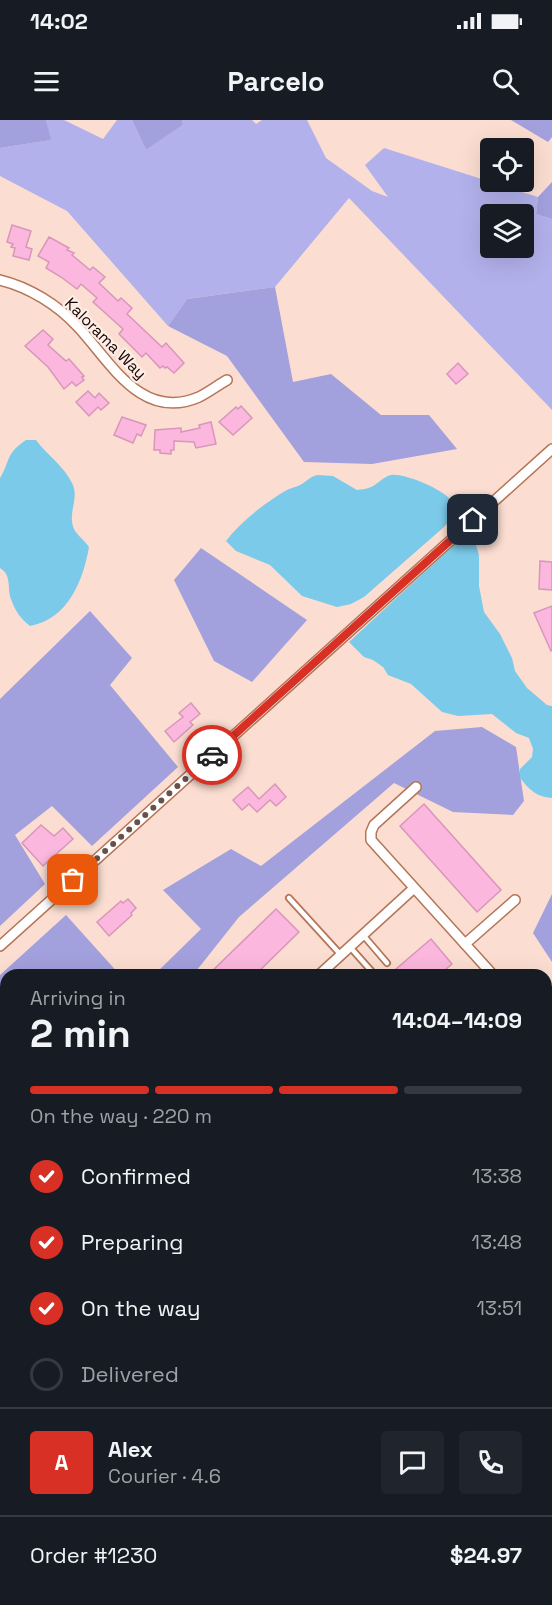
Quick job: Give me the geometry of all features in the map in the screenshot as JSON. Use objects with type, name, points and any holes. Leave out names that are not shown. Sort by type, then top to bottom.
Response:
[{"type":"street","name":"Kalorama Way","points":[[0,280],[37,295],[69,318],[128,385],[146,396],[165,401],[183,401],[200,396],[227,380]]},
{"type":"street","points":[[0,946],[552,449]]},
{"type":"street","points":[[416,787],[374,825],[370,836],[373,844],[488,969]]},
{"type":"street","points":[[326,969],[413,889]]},
{"type":"street","points":[[465,944],[515,900]]},
{"type":"lane","points":[[289,898],[341,955]]},
{"type":"lane","points":[[363,935],[387,963]]},
{"type":"lane","points":[[350,947],[370,969]]},
{"type":"shaded area","points":[[0,120],[46,120],[51,140],[0,148]]},
{"type":"shaded area","points":[[46,120],[64,120],[103,139],[117,120],[132,120],[146,150],[183,125],[182,120],[252,120],[256,124],[262,120],[307,120],[326,158],[372,191],[388,197],[365,165],[384,148],[480,179],[480,192],[522,192],[538,197],[536,214],[552,219],[552,410],[349,198],[275,287],[187,299],[168,326],[67,211],[0,176],[0,148],[50,140]]},
{"type":"shaded area","points":[[132,120],[182,120],[183,125],[146,150]]},
{"type":"shaded area","points":[[511,120],[552,120],[552,137],[548,142]]},
{"type":"shaded area","points":[[552,182],[552,219],[536,214],[538,197]]},
{"type":"shaded area","points":[[275,287],[293,382],[331,374],[381,415],[429,415],[457,449],[372,464],[304,462],[227,356],[168,326],[187,299]]},
{"type":"shaded area","points":[[26,440],[36,440],[69,477],[75,494],[72,523],[75,531],[89,547],[83,573],[72,597],[54,615],[30,626],[14,607],[8,578],[0,568],[0,478],[11,453]]},
{"type":"shaded area","points":[[318,475],[333,476],[357,490],[371,487],[391,475],[408,477],[441,492],[455,505],[456,512],[444,527],[364,597],[351,604],[337,607],[302,596],[270,565],[236,551],[226,541],[269,501]]},
{"type":"shaded area","points":[[471,529],[479,555],[479,586],[484,612],[500,634],[512,658],[515,671],[527,688],[547,705],[552,706],[552,798],[533,792],[520,778],[520,769],[532,757],[533,749],[529,738],[516,733],[492,714],[458,716],[442,712],[411,684],[388,675],[383,667],[364,657],[349,642]]},
{"type":"shaded area","points":[[201,548],[307,620],[252,682],[214,661],[174,580]]},
{"type":"shaded area","points":[[90,611],[132,658],[110,685],[178,767],[92,846],[52,806],[15,835],[45,884],[0,926],[0,699]]},
{"type":"shaded area","points":[[482,727],[516,747],[524,801],[513,815],[453,812],[394,783],[239,917],[198,969],[160,969],[201,929],[163,890],[231,849],[261,866],[435,731]]},
{"type":"shaded area","points":[[552,894],[552,962],[533,933]]},
{"type":"shaded area","points":[[66,915],[115,969],[7,969]]},
{"type":"building","points":[[12,225],[31,231],[26,247],[32,249],[29,260],[13,256],[15,248],[11,247],[13,244],[7,242]]},
{"type":"building","points":[[49,237],[69,248],[67,250],[74,253],[72,255],[90,270],[93,267],[105,277],[99,283],[118,301],[121,298],[132,308],[127,314],[162,347],[166,343],[184,363],[174,373],[167,367],[160,368],[146,353],[142,357],[119,334],[123,329],[93,302],[97,298],[81,284],[77,289],[46,268],[49,262],[38,256]]},
{"type":"building","points":[[43,330],[53,339],[48,345],[66,361],[69,359],[84,376],[82,377],[84,380],[76,386],[72,382],[64,389],[48,367],[25,346]]},
{"type":"building","points":[[458,363],[468,374],[456,384],[447,374]]},
{"type":"building","points":[[88,391],[95,398],[99,393],[109,403],[101,410],[98,407],[89,416],[76,402]]},
{"type":"building","points":[[241,406],[252,418],[233,435],[219,422],[236,407],[238,409]]},
{"type":"building","points":[[122,417],[146,425],[141,436],[137,434],[133,443],[114,435]]},
{"type":"building","points":[[211,422],[216,444],[196,448],[194,442],[174,441],[174,450],[171,450],[171,454],[154,450],[155,430],[181,428],[181,432],[200,428],[199,425]]},
{"type":"building","points":[[540,561],[552,562],[552,590],[539,589]]},
{"type":"building","points":[[552,606],[552,650],[551,651],[534,613]]},
{"type":"building","points":[[191,703],[200,714],[190,722],[193,725],[174,742],[165,731],[183,717],[179,713]]},
{"type":"building","points":[[275,784],[286,797],[276,806],[270,800],[257,812],[249,804],[242,810],[233,800],[248,787],[259,799]]},
{"type":"building","points":[[424,804],[501,890],[477,912],[400,826]]},
{"type":"building","points":[[41,825],[54,836],[63,828],[73,839],[43,866],[22,843]]},
{"type":"building","points":[[128,899],[136,908],[131,913],[132,915],[109,936],[97,922],[121,901],[123,903]]},
{"type":"building","points":[[276,909],[299,932],[261,969],[214,969]]},
{"type":"building","points":[[431,939],[452,964],[446,969],[396,969]]},
{"type":"way so far","points":[[73,880],[212,755]]},
{"type":"route","points":[[212,755],[473,520]]}]
